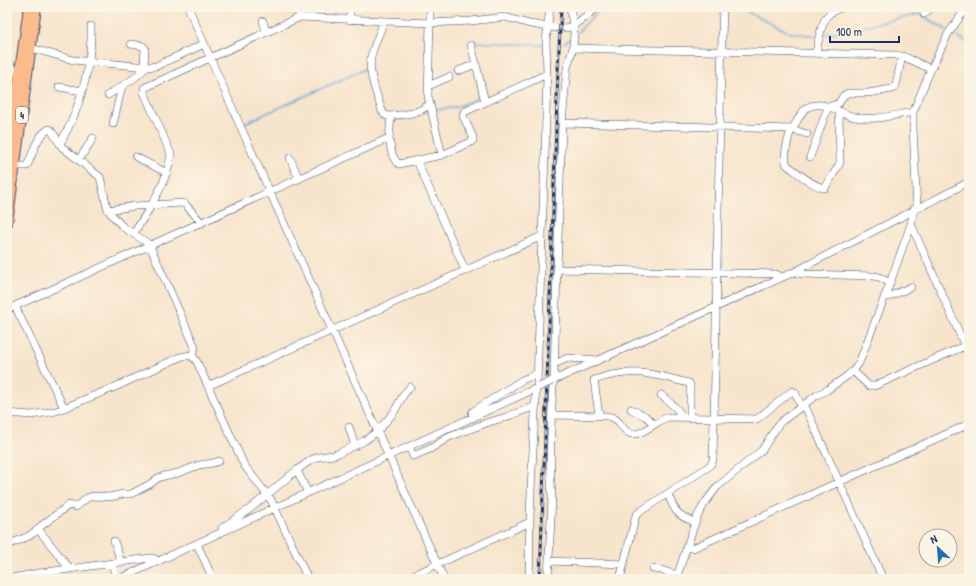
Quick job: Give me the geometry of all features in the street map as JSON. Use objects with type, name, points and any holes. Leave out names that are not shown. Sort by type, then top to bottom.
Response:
[{"type":"highway","name":"4","points":[[10,166],[27,47],[29,7]]},
{"type":"highway","name":"4","points":[[7,223],[10,166],[20,76],[36,7]]},
{"type":"street","points":[[188,7],[444,579]]},
{"type":"street","points":[[298,7],[300,17]]},
{"type":"street","points":[[350,7],[350,20]]},
{"type":"street","points":[[430,7],[428,96],[442,155]]},
{"type":"street","points":[[529,579],[530,522],[546,156],[546,41],[552,27],[550,7]]},
{"type":"street","points":[[548,579],[552,497],[552,415],[556,269],[562,123],[567,68],[573,48],[574,33],[570,7]]},
{"type":"street","points":[[574,33],[598,7]]},
{"type":"street","points":[[816,53],[819,36],[828,14],[843,7]]},
{"type":"street","points":[[924,14],[932,7]]},
{"type":"street","points":[[653,569],[661,570],[676,577],[700,510],[717,487],[762,450],[782,421],[802,405],[841,381],[853,371],[859,363],[890,283],[916,209],[913,112],[931,70],[950,32],[967,7]]},
{"type":"street","points":[[620,579],[636,515],[711,464],[713,460],[723,8]]},
{"type":"street","points":[[134,234],[152,206],[167,173],[171,158],[171,151],[144,92],[144,88],[300,17],[430,23],[472,21],[505,17],[530,24],[552,27]]},
{"type":"street","points":[[263,21],[266,32]]},
{"type":"street","points":[[384,21],[372,54],[370,69],[382,111],[391,116],[415,113],[424,108],[431,108]]},
{"type":"street","points":[[60,144],[75,114],[82,91],[88,61],[91,26]]},
{"type":"street","points":[[565,28],[574,33]]},
{"type":"street","points":[[108,95],[138,74],[145,67],[143,46],[131,44]]},
{"type":"street","points":[[27,47],[73,60],[145,67],[156,66],[204,44]]},
{"type":"street","points":[[471,45],[486,102]]},
{"type":"street","points":[[573,48],[896,55],[907,58],[931,70]]},
{"type":"street","points":[[839,111],[840,163],[825,188],[820,187],[786,164],[786,152],[791,129],[801,113],[810,106],[834,106],[839,103],[843,96],[848,93],[868,93],[892,89],[896,85],[902,56]]},
{"type":"street","points":[[7,61],[20,76]]},
{"type":"street","points":[[458,71],[473,65],[477,68]]},
{"type":"street","points":[[391,116],[389,138],[392,156],[399,164],[442,155],[473,140],[463,114],[465,111],[547,74]]},
{"type":"street","points":[[428,86],[449,77]]},
{"type":"street","points":[[114,124],[122,86]]},
{"type":"street","points":[[59,87],[82,91]]},
{"type":"street","points":[[828,106],[853,117],[863,118],[874,118],[913,112]]},
{"type":"street","points":[[810,157],[828,106]]},
{"type":"street","points":[[562,123],[791,129],[807,134]]},
{"type":"street","points":[[10,166],[27,166],[36,143],[47,130],[51,130],[62,147],[100,177],[108,210],[123,227],[150,246],[195,347],[192,356]]},
{"type":"street","points":[[78,160],[93,138]]},
{"type":"street","points":[[7,309],[389,138]]},
{"type":"street","points":[[136,157],[167,173]]},
{"type":"street","points":[[290,158],[299,179]]},
{"type":"street","points":[[417,161],[465,270]]},
{"type":"street","points":[[119,579],[794,272],[969,182]]},
{"type":"street","points":[[108,210],[183,203],[202,223]]},
{"type":"street","points":[[911,224],[967,345],[969,355]]},
{"type":"street","points":[[208,386],[542,236]]},
{"type":"street","points":[[556,269],[776,274],[781,277]]},
{"type":"street","points":[[794,272],[803,274],[874,276],[890,283]]},
{"type":"street","points":[[884,297],[888,297],[911,287]]},
{"type":"street","points":[[15,306],[64,408]]},
{"type":"street","points":[[853,371],[869,386],[874,386],[967,345]]},
{"type":"street","points":[[7,413],[31,415],[64,408],[115,387],[180,357],[192,356],[197,362],[244,465],[271,500],[308,579]]},
{"type":"street","points":[[554,364],[568,358],[600,360]]},
{"type":"street","points":[[473,418],[472,412],[522,380],[537,374]]},
{"type":"street","points":[[599,415],[594,380],[620,374],[649,374],[689,383],[686,418]]},
{"type":"street","points":[[221,532],[223,527],[251,508],[310,460],[318,456],[334,455],[356,446],[378,431],[394,412],[404,394],[410,387]]},
{"type":"street","points":[[552,415],[599,415],[614,417],[627,432],[632,434],[640,433],[668,417],[756,419],[792,391],[795,392],[839,482],[883,579]]},
{"type":"street","points":[[661,395],[686,418]]},
{"type":"street","points":[[409,447],[412,456],[430,449],[448,437],[536,406]]},
{"type":"street","points":[[631,409],[646,416],[654,424]]},
{"type":"street","points":[[686,547],[693,548],[700,545],[969,424]]},
{"type":"street","points":[[349,427],[356,446]]},
{"type":"street","points":[[7,545],[28,537],[69,505],[76,507],[87,498],[93,496],[110,497],[131,494],[158,478],[199,466],[219,462]]},
{"type":"street","points":[[297,470],[308,493]]},
{"type":"street","points":[[668,494],[675,510],[682,517],[695,522]]},
{"type":"street","points":[[405,579],[530,522]]},
{"type":"street","points":[[38,529],[70,569]]},
{"type":"street","points":[[114,541],[121,562]]},
{"type":"street","points":[[196,544],[213,579]]},
{"type":"street","points":[[7,579],[39,573],[153,558],[158,561]]},
{"type":"street","points":[[549,561],[624,564]]},
{"type":"street","points":[[112,563],[116,579]]},
{"type":"waterway","points":[[577,33],[597,12],[669,7]]},
{"type":"waterway","points":[[737,7],[791,33],[817,36]]},
{"type":"waterway","points":[[823,35],[920,14],[948,31]]},
{"type":"waterway","points":[[951,33],[969,43]]},
{"type":"waterway","points":[[564,43],[571,38]]},
{"type":"waterway","points":[[472,42],[544,45]]},
{"type":"waterway","points":[[243,124],[367,68],[368,70]]},
{"type":"waterway","points":[[434,110],[457,107],[481,97],[480,96]]},
{"type":"waterway","points":[[420,114],[430,110]]},
{"type":"waterway","points":[[393,120],[405,118]]},
{"type":"waterway","points":[[687,558],[690,551]]},
{"type":"waterway","points":[[680,579],[682,571]]},
{"type":"railway","points":[[540,579],[561,7]]}]
